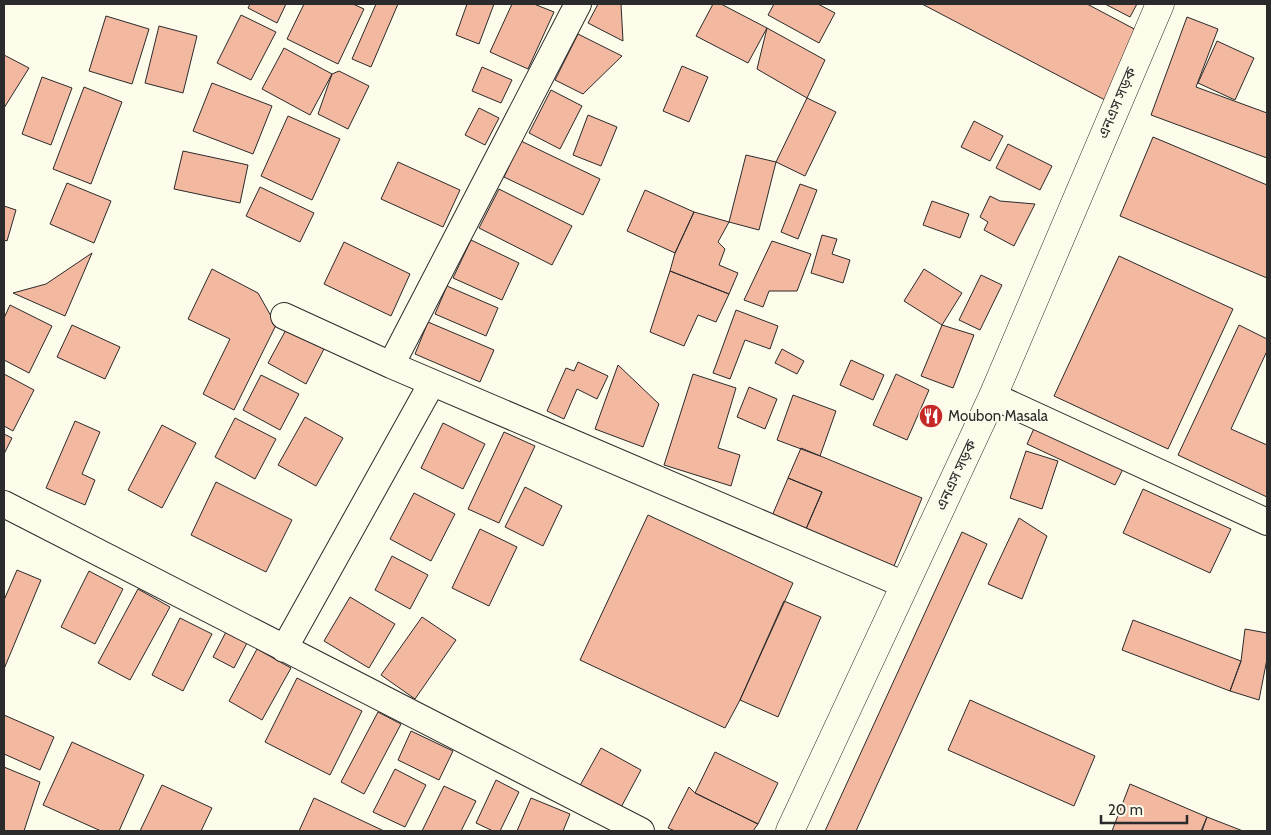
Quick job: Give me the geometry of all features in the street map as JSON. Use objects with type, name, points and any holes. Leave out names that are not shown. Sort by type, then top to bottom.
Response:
[{"type":"main road","name":"এনএস সড়ক","points":[[790,831],[993,396],[1160,4]]},
{"type":"street","points":[[391,365],[578,4]]},
{"type":"street","points":[[284,316],[432,383],[905,585]]},
{"type":"street","points":[[284,649],[432,383]]},
{"type":"street","points":[[993,396],[1267,522]]},
{"type":"street","points":[[4,504],[641,831]]},
{"type":"building","points":[[250,4],[286,4],[277,23],[248,8]]},
{"type":"building","points":[[304,4],[353,4],[364,9],[338,64],[287,39]]},
{"type":"building","points":[[376,4],[398,4],[371,67],[352,59]]},
{"type":"building","points":[[467,4],[494,4],[479,44],[456,35]]},
{"type":"building","points":[[512,4],[534,4],[554,12],[528,69],[490,52]]},
{"type":"building","points":[[598,4],[621,4],[623,41],[588,23]]},
{"type":"building","points":[[713,4],[721,4],[767,28],[748,63],[696,36]]},
{"type":"building","points":[[774,4],[818,4],[835,13],[819,43],[768,15]]},
{"type":"building","points":[[922,4],[1087,4],[1140,32],[1105,100]]},
{"type":"building","points":[[1105,4],[1137,4],[1130,17]]},
{"type":"building","points":[[241,15],[276,32],[251,80],[217,63]]},
{"type":"building","points":[[106,16],[149,29],[132,84],[89,71]]},
{"type":"building","points":[[1187,17],[1218,29],[1196,87],[1267,113],[1267,158],[1151,115]]},
{"type":"building","points":[[159,26],[197,36],[183,93],[145,83]]},
{"type":"building","points":[[767,28],[825,60],[807,98],[757,69]]},
{"type":"building","points":[[578,34],[622,56],[583,94],[555,80]]},
{"type":"building","points":[[1217,41],[1254,58],[1235,100],[1198,83]]},
{"type":"building","points":[[284,48],[332,74],[310,115],[262,89]]},
{"type":"building","points":[[4,55],[29,68],[4,108]]},
{"type":"building","points":[[682,66],[708,77],[689,122],[663,111]]},
{"type":"building","points":[[482,67],[512,80],[501,103],[472,91]]},
{"type":"building","points":[[339,71],[369,86],[348,129],[318,114],[332,74]]},
{"type":"building","points":[[42,77],[72,88],[51,145],[22,134]]},
{"type":"building","points":[[212,83],[272,106],[253,154],[193,131]]},
{"type":"building","points":[[84,87],[122,102],[91,184],[53,169]]},
{"type":"building","points":[[551,90],[582,106],[560,149],[529,133]]},
{"type":"building","points":[[807,98],[836,112],[805,176],[776,162]]},
{"type":"building","points":[[479,108],[499,118],[485,145],[465,135]]},
{"type":"building","points":[[588,115],[617,127],[601,166],[573,155]]},
{"type":"building","points":[[288,116],[340,139],[312,200],[261,176]]},
{"type":"building","points":[[974,121],[1003,136],[990,161],[961,147]]},
{"type":"building","points":[[1153,137],[1267,185],[1267,278],[1120,216]]},
{"type":"building","points":[[521,141],[600,179],[583,215],[504,177]]},
{"type":"building","points":[[1008,144],[1052,166],[1040,190],[996,168]]},
{"type":"building","points":[[183,151],[248,165],[240,203],[174,189]]},
{"type":"building","points":[[746,155],[776,162],[759,230],[729,222]]},
{"type":"building","points":[[398,162],[460,190],[443,227],[381,199]]},
{"type":"building","points":[[67,183],[111,201],[94,243],[50,224]]},
{"type":"building","points":[[800,184],[817,190],[798,239],[781,232]]},
{"type":"building","points":[[260,187],[314,213],[300,242],[246,216]]},
{"type":"building","points":[[499,189],[572,226],[552,265],[479,228]]},
{"type":"building","points":[[645,190],[694,212],[675,253],[627,231]]},
{"type":"building","points":[[990,196],[1000,201],[1035,204],[1014,246],[984,230],[988,222],[980,217]]},
{"type":"building","points":[[932,201],[969,214],[960,238],[923,225]]},
{"type":"building","points":[[4,206],[16,210],[7,241],[4,240]]},
{"type":"building","points":[[694,212],[729,222],[718,242],[725,249],[719,265],[738,273],[729,294],[670,271],[675,253]]},
{"type":"building","points":[[822,235],[837,239],[832,254],[850,260],[843,283],[811,273]]},
{"type":"building","points":[[471,240],[519,263],[502,300],[453,278]]},
{"type":"building","points":[[772,241],[811,254],[797,291],[769,291],[763,307],[744,300]]},
{"type":"building","points":[[344,242],[410,274],[391,316],[324,284]]},
{"type":"building","points":[[92,253],[65,316],[13,293],[46,284]]},
{"type":"building","points":[[1119,256],[1233,309],[1168,449],[1054,396]]},
{"type":"building","points":[[212,269],[258,293],[276,325],[234,410],[203,394],[230,339],[188,319]]},
{"type":"building","points":[[924,269],[962,293],[942,325],[904,301]]},
{"type":"building","points":[[670,271],[729,294],[716,322],[698,315],[684,346],[650,332]]},
{"type":"building","points":[[981,275],[1002,285],[980,330],[959,320]]},
{"type":"building","points":[[447,286],[498,308],[486,336],[435,314]]},
{"type":"building","points":[[10,305],[52,326],[29,373],[4,360],[4,318]]},
{"type":"building","points":[[736,310],[778,326],[770,349],[745,340],[730,379],[713,373]]},
{"type":"building","points":[[428,322],[494,350],[480,382],[415,354]]},
{"type":"building","points":[[72,325],[120,347],[105,379],[57,357]]},
{"type":"building","points":[[942,325],[974,335],[953,388],[921,376]]},
{"type":"building","points":[[1239,325],[1267,339],[1267,351],[1231,429],[1267,445],[1267,497],[1178,455]]},
{"type":"building","points":[[288,326],[325,347],[306,384],[268,363]]},
{"type":"building","points":[[782,349],[804,361],[797,374],[775,363]]},
{"type":"building","points":[[851,360],[884,375],[873,400],[840,385]]},
{"type":"building","points":[[578,362],[608,376],[597,399],[577,389],[564,419],[547,411],[566,368],[574,371]]},
{"type":"building","points":[[618,365],[659,404],[643,447],[595,429]]},
{"type":"building","points":[[4,374],[34,390],[13,431],[4,426]]},
{"type":"building","points":[[693,374],[736,388],[718,448],[740,455],[731,486],[664,465]]},
{"type":"building","points":[[896,374],[929,390],[907,440],[873,425]]},
{"type":"building","points":[[261,375],[299,394],[280,430],[243,410]]},
{"type":"building","points":[[749,387],[777,399],[765,429],[737,417]]},
{"type":"building","points":[[793,395],[836,411],[820,456],[777,440]]},
{"type":"building","points":[[305,417],[343,438],[316,486],[278,465]]},
{"type":"building","points":[[235,418],[276,439],[255,479],[215,457]]},
{"type":"building","points":[[75,421],[100,432],[82,474],[95,480],[85,505],[46,488]]},
{"type":"building","points":[[443,423],[485,444],[463,489],[421,468]]},
{"type":"building","points":[[1036,424],[1125,465],[1115,485],[1027,444]]},
{"type":"building","points":[[162,425],[196,443],[162,508],[128,490]]},
{"type":"building","points":[[504,432],[535,446],[499,523],[468,509]]},
{"type":"building","points":[[4,434],[12,438],[4,454]]},
{"type":"building","points":[[801,448],[922,498],[894,566],[806,529],[822,492],[788,478]]},
{"type":"building","points":[[1026,451],[1058,461],[1042,509],[1010,498]]},
{"type":"building","points":[[788,478],[822,492],[806,529],[772,516]]},
{"type":"building","points":[[216,482],[292,520],[266,572],[191,535]]},
{"type":"building","points":[[525,487],[562,506],[543,546],[505,527]]},
{"type":"building","points":[[1143,489],[1231,529],[1210,573],[1123,533]]},
{"type":"building","points":[[414,493],[455,514],[431,561],[390,539]]},
{"type":"building","points":[[648,515],[793,583],[740,700],[725,728],[580,660]]},
{"type":"building","points":[[1019,518],[1047,536],[1022,599],[988,584]]},
{"type":"building","points":[[480,529],[517,547],[489,606],[452,588]]},
{"type":"building","points":[[962,532],[987,544],[856,831],[825,831]]},
{"type":"building","points":[[392,556],[428,575],[410,609],[375,590]]},
{"type":"building","points":[[17,570],[41,580],[4,669],[4,600]]},
{"type":"building","points":[[89,571],[123,589],[95,644],[61,627]]},
{"type":"building","points":[[138,589],[170,607],[130,680],[98,663]]},
{"type":"building","points":[[350,597],[395,624],[369,668],[324,641]]},
{"type":"building","points":[[784,601],[821,617],[778,717],[740,700]]},
{"type":"building","points":[[422,617],[456,640],[415,699],[381,675]]},
{"type":"building","points":[[180,618],[212,634],[183,691],[152,675]]},
{"type":"building","points":[[1133,620],[1241,661],[1230,691],[1122,650]]},
{"type":"building","points":[[1245,629],[1267,633],[1267,659],[1259,700],[1230,691],[1241,661]]},
{"type":"building","points":[[227,630],[248,641],[234,668],[213,657]]},
{"type":"building","points":[[257,649],[291,668],[262,720],[229,701]]},
{"type":"building","points":[[297,678],[362,711],[330,775],[265,742]]},
{"type":"building","points":[[970,700],[1095,756],[1074,806],[948,750]]},
{"type":"building","points":[[378,712],[401,724],[364,794],[341,782]]},
{"type":"building","points":[[4,715],[54,737],[40,770],[4,754]]},
{"type":"building","points":[[411,731],[453,751],[439,780],[398,760]]},
{"type":"building","points":[[72,742],[144,775],[119,831],[101,831],[43,805]]},
{"type":"building","points":[[601,748],[641,770],[619,811],[578,789]]},
{"type":"building","points":[[715,752],[778,783],[758,824],[695,793]]},
{"type":"building","points":[[4,767],[40,782],[24,831],[4,831]]},
{"type":"building","points":[[395,769],[426,785],[405,827],[373,812]]},
{"type":"building","points":[[496,780],[519,792],[500,831],[493,831],[476,823]]},
{"type":"building","points":[[1130,784],[1207,817],[1201,831],[1112,831]]},
{"type":"building","points":[[162,785],[212,808],[201,831],[140,831]]},
{"type":"building","points":[[444,786],[476,801],[461,831],[422,831]]},
{"type":"building","points":[[689,787],[695,793],[758,824],[753,831],[675,831],[668,828]]},
{"type":"building","points":[[314,798],[384,831],[299,831]]},
{"type":"building","points":[[531,798],[570,814],[563,831],[517,831]]},
{"type":"building","points":[[1207,817],[1243,831],[1202,831]]},
{"type":"place","name":"Moubon Masala","points":[[931,416]]}]
